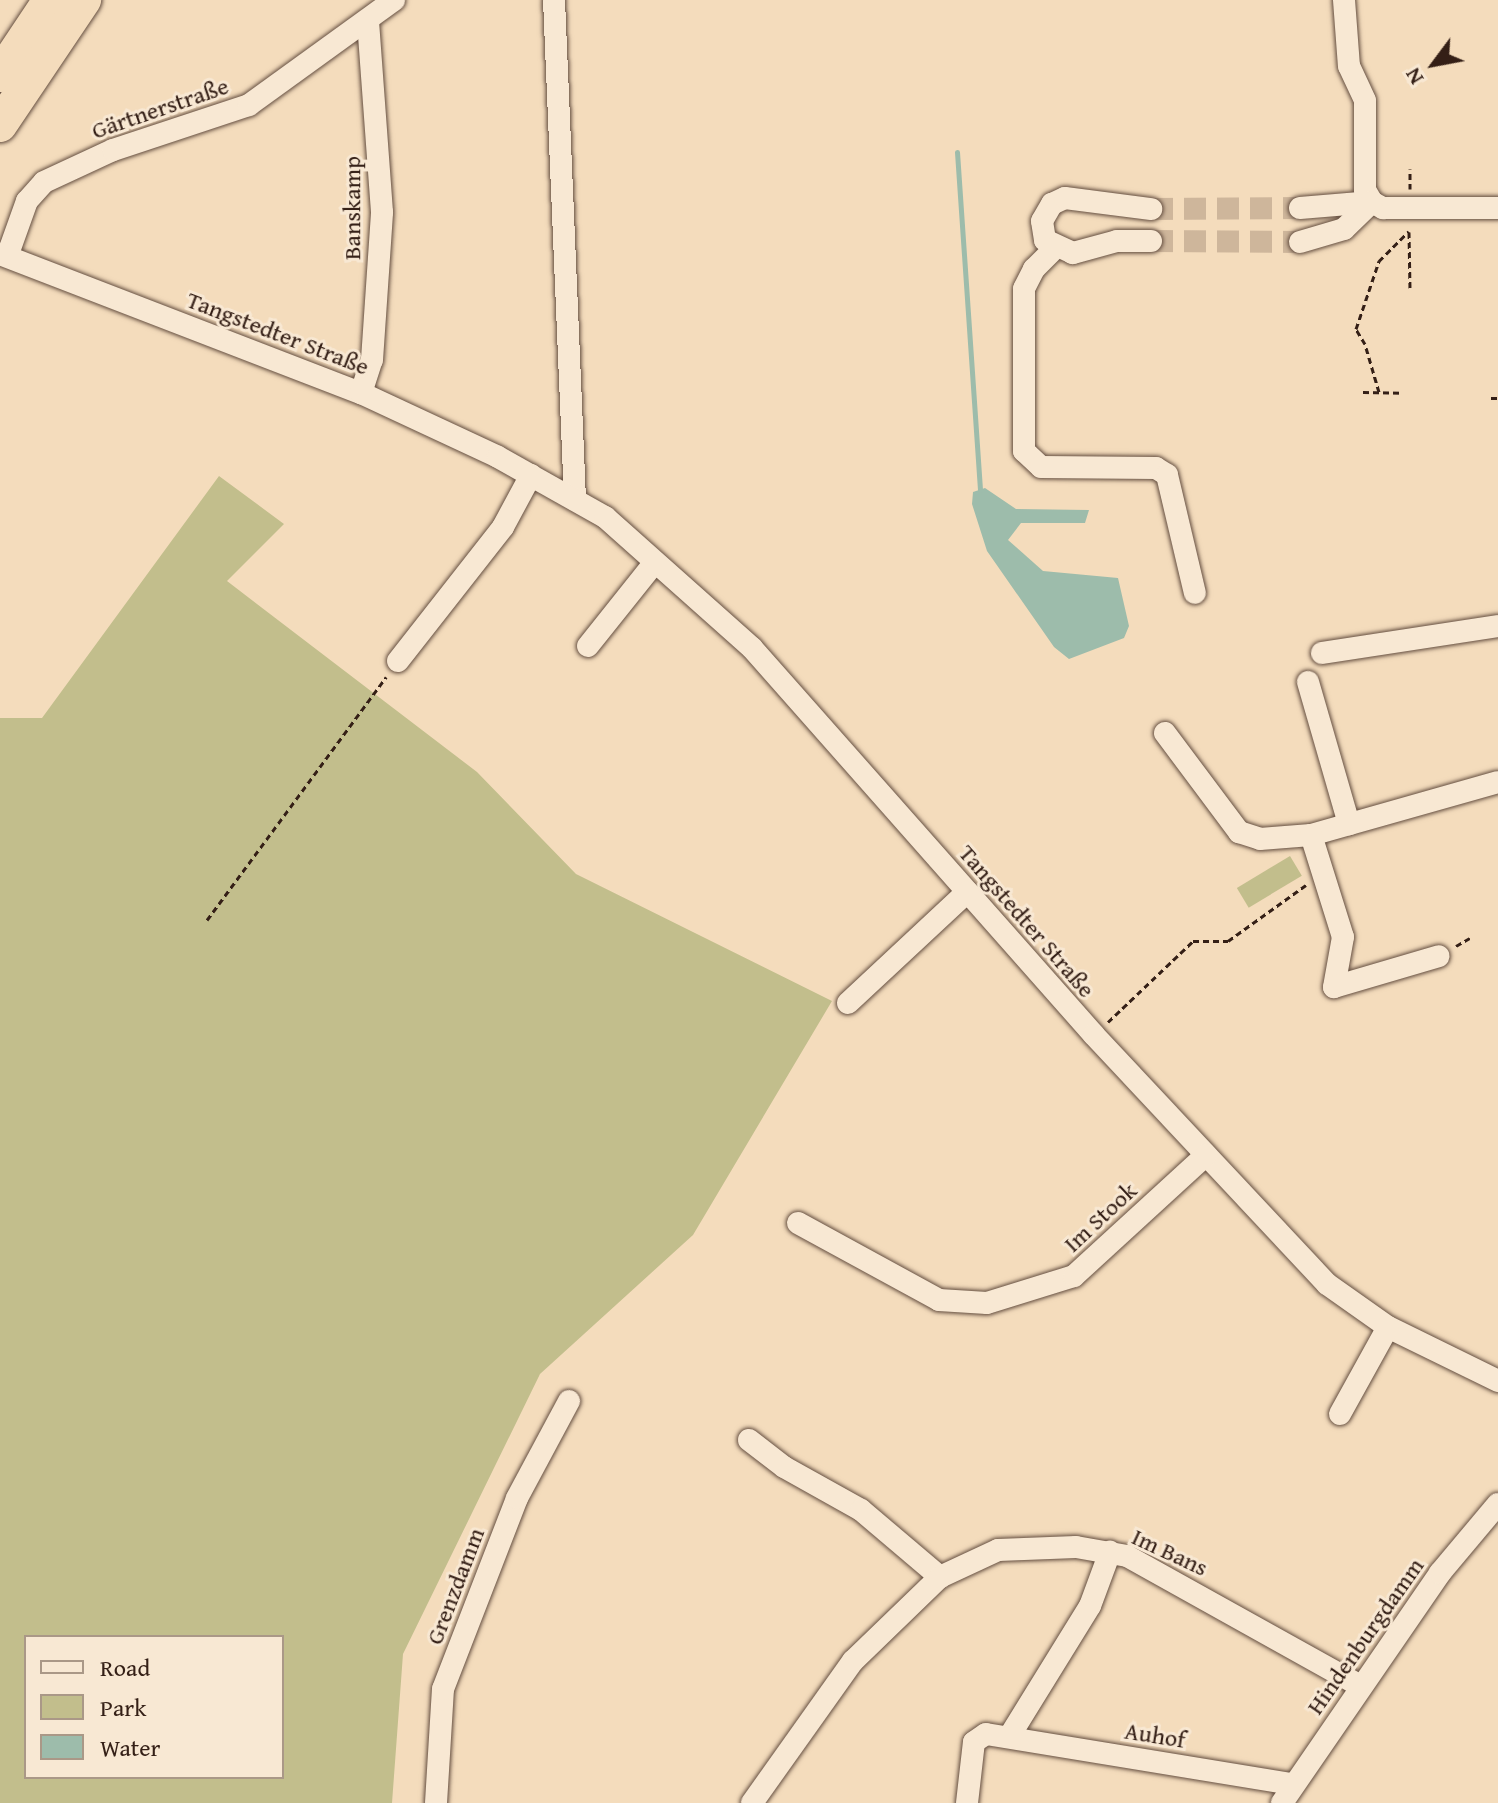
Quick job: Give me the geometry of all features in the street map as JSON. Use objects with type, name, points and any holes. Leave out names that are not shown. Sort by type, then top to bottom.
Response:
[{"type":"highway","points":[[0,75],[50,0]]},
{"type":"highway","points":[[0,125],[84,0]]},
{"type":"street","name":"Gärtnerstraße","points":[[4,254],[27,201],[44,182],[113,150],[249,105],[394,0]]},
{"type":"street","points":[[554,0],[575,500]]},
{"type":"street","points":[[1344,0],[1349,66],[1365,101],[1365,190],[1372,202],[1383,208],[1498,208]]},
{"type":"street","name":"Banskamp","points":[[361,393],[372,360],[382,212],[368,21]]},
{"type":"street","points":[[1151,209],[1065,198],[1052,204],[1042,221],[1045,240],[1055,248],[1073,253],[1117,241],[1151,241]]},
{"type":"street","points":[[1300,208],[1372,202]]},
{"type":"street","points":[[1300,242],[1344,229],[1372,202]]},
{"type":"street","points":[[1055,248],[1034,269],[1024,289],[1024,451],[1041,467],[1156,468],[1167,475],[1195,593]]},
{"type":"street","name":"Tangstedter Straße","points":[[4,254],[361,393],[531,475],[605,517],[752,648],[1094,1035],[1327,1284],[1388,1327],[1498,1381]]},
{"type":"street","points":[[398,661],[503,527],[531,475]]},
{"type":"street","points":[[588,646],[655,562]]},
{"type":"street","points":[[1322,653],[1498,626]]},
{"type":"street","points":[[1308,682],[1349,824]]},
{"type":"street","points":[[1165,733],[1239,832],[1260,839],[1311,835],[1498,782]]},
{"type":"street","points":[[1311,835],[1343,937],[1334,987],[1439,956]]},
{"type":"street","points":[[848,1003],[967,892]]},
{"type":"street","name":"Im Stook","points":[[798,1223],[939,1300],[987,1303],[1074,1276],[1206,1155]]},
{"type":"street","points":[[1340,1414],[1388,1327]]},
{"type":"street","name":"Grenzdamm","points":[[436,1803],[443,1689],[517,1498],[569,1401]]},
{"type":"street","points":[[749,1440],[784,1467],[861,1510],[940,1577]]},
{"type":"street","name":"Hindenburgdamm","points":[[1287,1793],[1440,1573],[1498,1504]]},
{"type":"street","name":"Im Bans","points":[[752,1803],[853,1661],[940,1577],[998,1550],[1076,1547],[1110,1552],[1166,1573],[1361,1686]]},
{"type":"street","points":[[1009,1737],[1090,1606],[1110,1552]]},
{"type":"street","name":"Auhof","points":[[967,1803],[974,1742],[986,1734],[1287,1793]]},
{"type":"path","points":[[1410,169],[1410,190]]},
{"type":"path","points":[[1379,392],[1365,344],[1356,329],[1379,261],[1409,231],[1410,288]]},
{"type":"path","points":[[1363,392],[1402,393]]},
{"type":"path","points":[[1491,398],[1498,398]]},
{"type":"path","points":[[207,920],[398,661]]},
{"type":"path","points":[[1094,1035],[1193,941],[1228,941],[1325,872]]},
{"type":"green space","points":[[219,476],[284,524],[227,581],[477,772],[576,874],[832,1001],[693,1235],[540,1374],[403,1654],[392,1803],[0,1803],[0,718],[42,718]]},
{"type":"green space","points":[[1290,856],[1302,876],[1249,908],[1237,888]]},
{"type":"water","points":[[985,488],[1016,509],[1089,510],[1085,523],[1021,523],[1008,540],[1043,571],[1118,578],[1129,626],[1124,638],[1069,659],[1054,647],[987,551],[972,504],[973,492]]},
{"type":"waterway","points":[[957,152],[980,490]]},
{"type":"tunnel","points":[[1151,209],[1300,208]]},
{"type":"tunnel","points":[[1151,241],[1300,242]]}]
